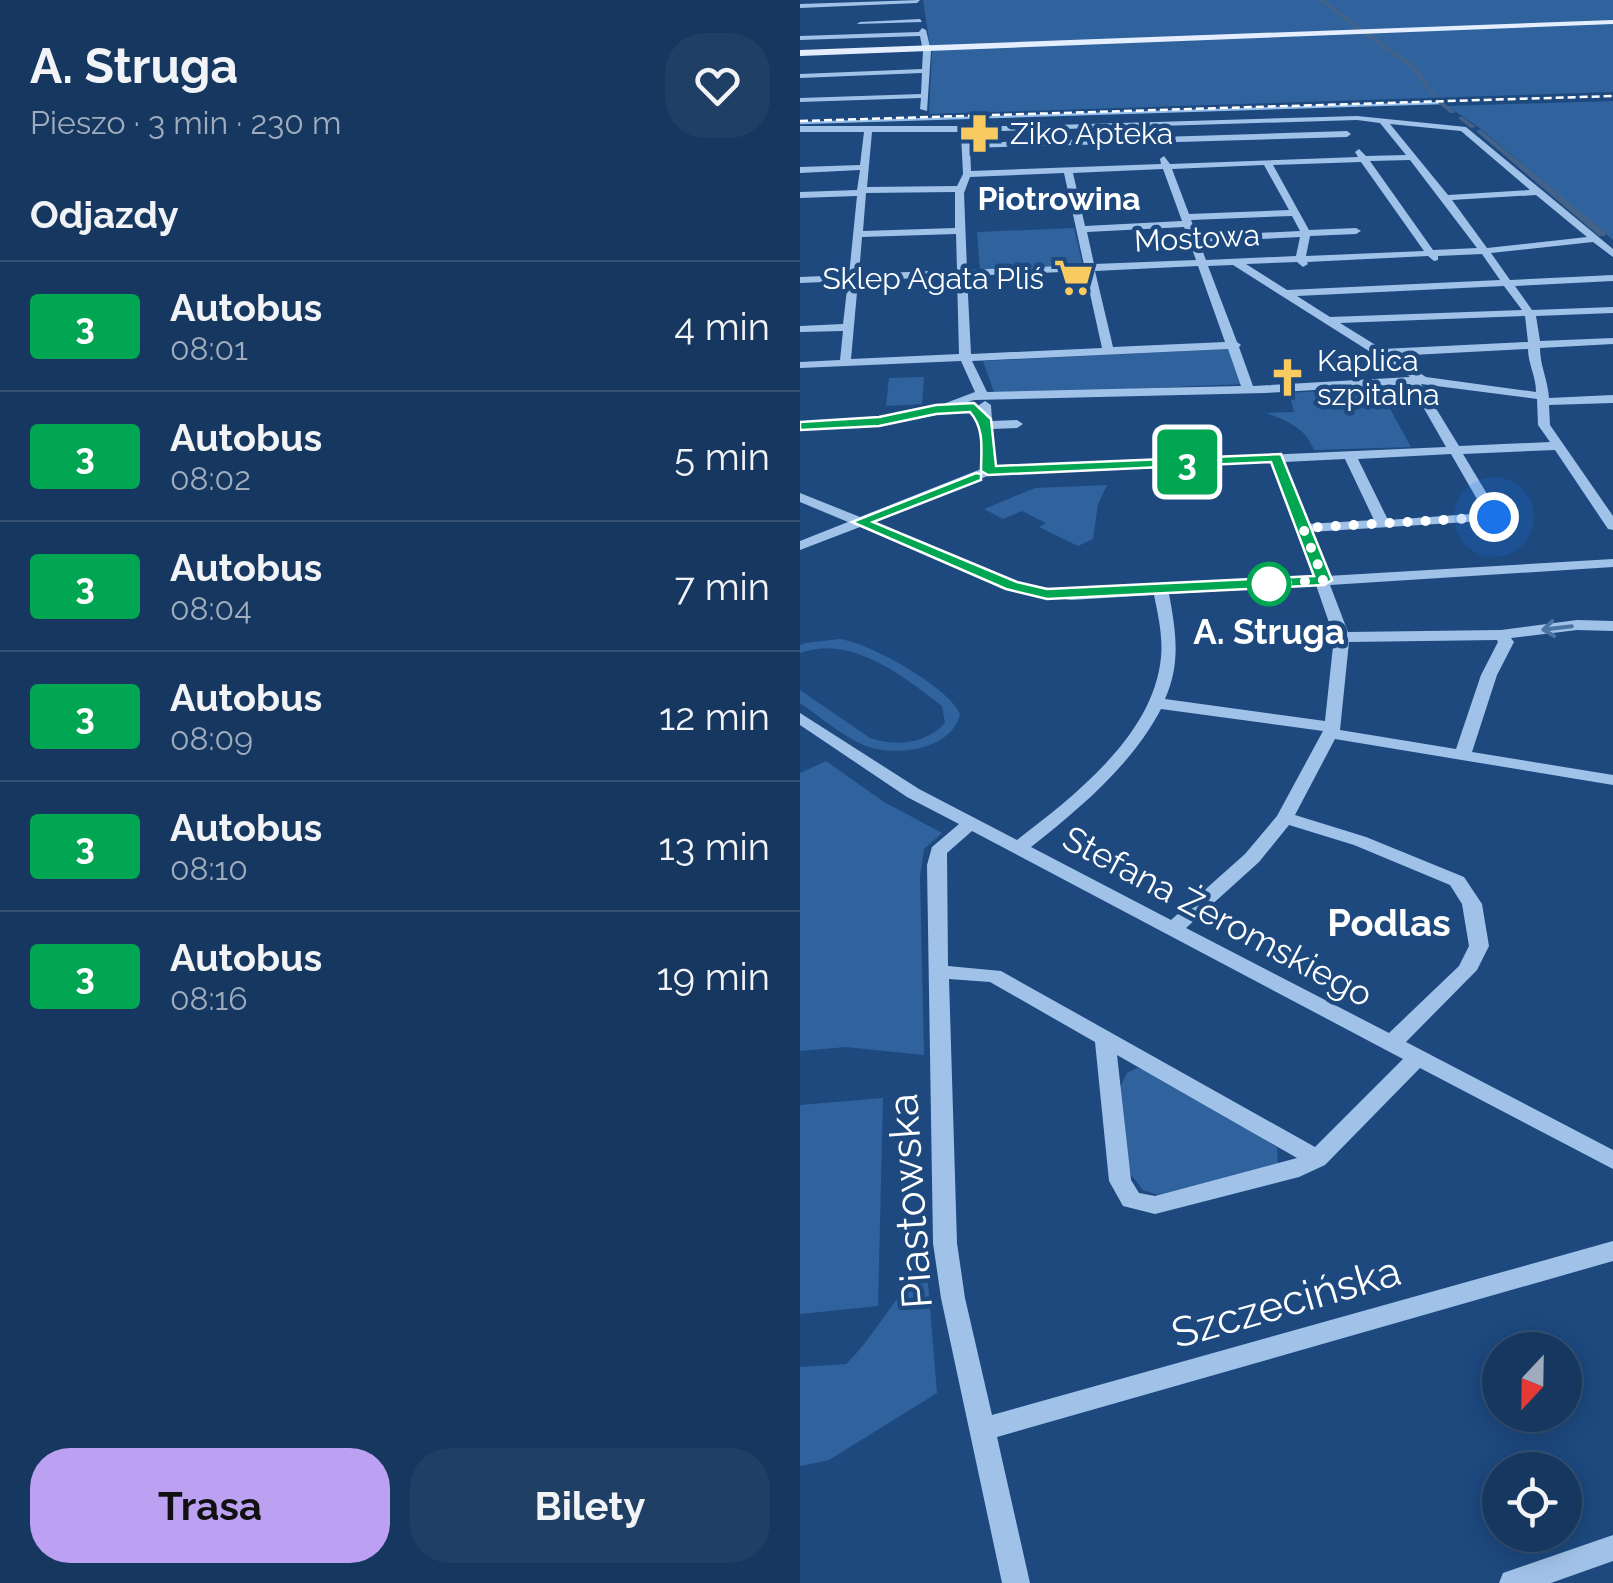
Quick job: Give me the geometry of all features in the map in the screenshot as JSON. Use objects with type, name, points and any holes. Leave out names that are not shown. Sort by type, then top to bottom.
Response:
[{"type":"main road","points":[[800,53],[1613,22]]},
{"type":"street","points":[[800,6],[916,1],[924,48],[928,51],[924,109]]},
{"type":"street","points":[[856,24],[920,22]]},
{"type":"street","points":[[800,38],[922,34]]},
{"type":"street","points":[[800,76],[924,71]]},
{"type":"street","points":[[800,100],[924,96]]},
{"type":"street","points":[[1338,119],[1432,256]]},
{"type":"street","points":[[800,129],[964,129],[1338,119],[1463,130],[1613,254]]},
{"type":"street","points":[[1388,126],[1530,314],[1534,362],[1542,381],[1544,425],[1613,526]]},
{"type":"street","points":[[964,129],[968,174],[960,189],[965,358],[978,404],[988,471]]},
{"type":"street","points":[[845,363],[868,130]]},
{"type":"street","points":[[966,146],[1347,134]]},
{"type":"street","points":[[1156,140],[1248,388]]},
{"type":"street","points":[[968,174],[1415,157]]},
{"type":"street","points":[[1267,162],[1306,234],[1302,261]]},
{"type":"street","points":[[800,170],[864,167]]},
{"type":"street","points":[[1068,170],[1108,351]]},
{"type":"street","points":[[800,195],[960,189]]},
{"type":"street","points":[[1446,198],[1538,192]]},
{"type":"street","points":[[1081,230],[1296,213]]},
{"type":"street","points":[[858,234],[961,230]]},
{"type":"street","points":[[1195,239],[1356,232]]},
{"type":"street","name":"Mostowa","points":[[800,280],[1432,256],[1598,242]]},
{"type":"street","points":[[1239,264],[1419,381],[1452,450],[1494,517],[1303,528]]},
{"type":"street","points":[[1284,292],[1613,278]]},
{"type":"street","points":[[1327,320],[1613,310]]},
{"type":"street","points":[[800,329],[847,327]]},
{"type":"street","points":[[1380,353],[1613,341]]},
{"type":"street","points":[[800,366],[1234,345]]},
{"type":"street","points":[[800,426],[879,422],[1019,398],[1419,381],[1542,399],[1613,399]]},
{"type":"street","points":[[1586,400],[1600,403],[1613,414]]},
{"type":"street","points":[[978,404],[1017,424]]},
{"type":"street","points":[[800,546],[988,471],[1556,446]]},
{"type":"street","points":[[1349,453],[1383,524]]},
{"type":"street","points":[[1173,929],[1252,858],[1285,818],[1332,730],[1342,637],[1276,458]]},
{"type":"street","points":[[800,498],[1012,586],[1047,594],[1162,591],[1613,563]]},
{"type":"street","points":[[1018,848],[1095,782],[1156,703],[1170,656],[1162,591]]},
{"type":"street","points":[[1342,637],[1501,635],[1577,625],[1613,626]]},
{"type":"street","points":[[1462,756],[1488,675],[1504,651],[1506,642],[1501,635]]},
{"type":"street","points":[[1156,703],[1613,780]]},
{"type":"street","name":"Stefana Żeromskiego","points":[[800,718],[882,776],[1613,1160]]},
{"type":"street","points":[[1285,818],[1360,841],[1457,882],[1472,904],[1478,946],[1467,970],[1391,1044]]},
{"type":"street","name":"Piastowska","points":[[971,824],[938,851],[946,1244],[952,1298],[1016,1583]]},
{"type":"street","points":[[939,972],[994,976],[1317,1159]]},
{"type":"street","points":[[1105,1038],[1120,1181],[1132,1200],[1155,1206],[1291,1171],[1317,1159],[1418,1058]]},
{"type":"street","name":"Szczecińska","points":[[982,1430],[1613,1251]]},
{"type":"street","points":[[1513,1583],[1613,1548]]},
{"type":"shaded area","points":[[923,0],[1613,0],[1613,21],[930,46]]},
{"type":"shaded area","points":[[1613,23],[1613,92],[929,114],[935,49]]},
{"type":"shaded area","points":[[1613,101],[1613,240],[1477,126],[1447,106]]},
{"type":"shaded area","points":[[1074,228],[1083,266],[980,270],[977,232]]},
{"type":"shaded area","points":[[1228,349],[1243,384],[995,395],[983,361]]},
{"type":"shaded area","points":[[924,377],[922,404],[886,406],[889,378]]},
{"type":"shaded area","points":[[1378,387],[1411,447],[1314,450],[1301,430],[1266,413],[1294,412],[1289,393]]},
{"type":"shaded area","points":[[1107,485],[1098,504],[1093,539],[1078,546],[1039,527],[1046,523],[1022,511],[1003,519],[984,509],[1035,488]]},
{"type":"shaded area","points":[[840,639],[888,657],[941,691],[960,714],[955,726],[946,736],[921,748],[878,749],[849,737],[800,703],[800,690],[870,738],[890,742],[920,739],[945,723],[942,706],[876,661],[838,649],[800,653],[800,645],[805,643]]},
{"type":"shaded area","points":[[826,761],[884,802],[942,833],[924,849],[920,877],[924,1055],[846,1047],[800,1051],[800,773]]},
{"type":"shaded area","points":[[1137,1068],[1277,1147],[1278,1164],[1158,1195],[1143,1190],[1129,1172],[1119,1090],[1127,1073]]},
{"type":"shaded area","points":[[883,1098],[878,1306],[800,1314],[800,1105]]},
{"type":"shaded area","points":[[911,1282],[928,1283],[937,1393],[829,1460],[800,1466],[800,1367],[846,1364]]},
{"type":"waterway","points":[[1321,0],[1361,30]]},
{"type":"waterway","points":[[1365,33],[1412,66],[1435,96]]},
{"type":"waterway","points":[[1440,102],[1452,112]]},
{"type":"waterway","points":[[800,123],[1441,103]]},
{"type":"waterway","points":[[1461,118],[1473,127]]},
{"type":"waterway","points":[[1479,131],[1602,234]]},
{"type":"railway","points":[[800,121],[1613,96]]},
{"type":"bus line","name":"3","points":[[800,426],[879,422],[936,410],[974,408],[984,419],[988,436],[988,471],[1276,458],[1324,580],[1071,596],[1030,592],[860,522],[976,477]]},
{"type":"place","name":"Ziko Apteka","points":[[980,133]]},
{"type":"place","name":"Sklep Agata Pliś","points":[[1074,278]]},
{"type":"place","name":"Kaplica szpitalna","points":[[1287,377]]},
{"type":"place","name":"A. Struga","points":[[1269,584]]},
{"type":"district","name":"Piotrowina","points":[[1059,198]]},
{"type":"district","name":"Podlas","points":[[1389,922]]},
{"type":"route","points":[[1269,584],[1324,580],[1303,528],[1494,517]]}]
